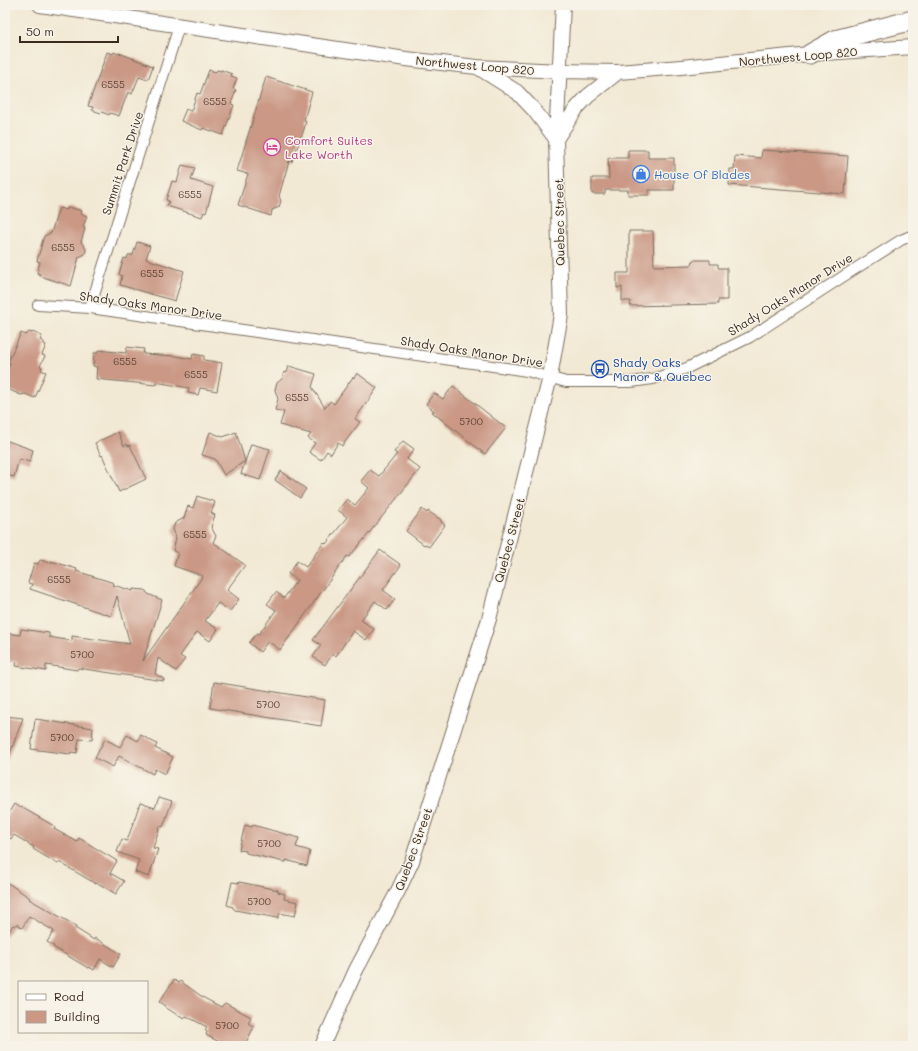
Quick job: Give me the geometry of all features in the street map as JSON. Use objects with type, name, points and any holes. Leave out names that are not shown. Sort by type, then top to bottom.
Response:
[{"type":"highway","points":[[810,54],[834,40],[913,20]]},
{"type":"main road","name":"Northwest Loop 820","points":[[40,5],[353,52],[477,67],[560,71],[618,72],[810,54],[913,47]]},
{"type":"main road","name":"Quebec Street","points":[[322,1046],[356,970],[398,891],[412,861],[489,619],[550,377],[561,315],[556,139],[562,5]]},
{"type":"main road","points":[[477,67],[517,92],[534,110],[556,139],[576,109],[588,96],[618,72]]},
{"type":"street","name":"Summit Park Drive","points":[[90,308],[179,26]]},
{"type":"street","name":"Shady Oaks Manor Drive","points":[[38,305],[90,308],[527,371],[566,382],[631,382],[652,379],[686,368],[750,337],[853,270],[902,240],[913,235]]},
{"type":"building","points":[[107,52],[113,54],[114,52],[119,53],[153,66],[148,80],[139,77],[132,94],[128,92],[119,116],[110,113],[109,115],[102,112],[101,113],[92,110],[93,107],[88,106]]},
{"type":"building","points":[[209,70],[216,72],[217,70],[221,70],[232,74],[231,76],[237,78],[233,89],[236,90],[231,104],[234,105],[223,135],[203,128],[202,130],[181,121],[186,109],[191,111],[197,93],[200,94]]},
{"type":"building","name":"Comfort Suites Lake Worth","points":[[266,77],[312,92],[304,120],[306,121],[304,129],[292,162],[289,161],[279,196],[281,201],[279,207],[272,210],[271,216],[238,205],[248,174],[237,171]]},
{"type":"building","name":"House Of Blades","points":[[628,150],[648,150],[648,158],[674,158],[674,190],[649,190],[649,195],[628,195],[628,190],[605,190],[605,194],[592,194],[592,178],[609,178],[608,158],[628,158]]},
{"type":"building","points":[[762,150],[848,156],[845,194],[729,185],[730,169],[734,169],[735,156],[761,158]]},
{"type":"building","points":[[182,165],[195,168],[191,180],[213,187],[206,213],[204,212],[202,217],[167,206],[169,201],[166,200],[172,181],[177,182]]},
{"type":"building","points":[[59,208],[67,210],[67,208],[72,208],[82,211],[81,214],[87,216],[83,227],[85,228],[81,242],[86,249],[85,254],[79,257],[71,286],[40,276],[40,274],[37,273],[40,262],[37,261],[44,236],[51,233]]},
{"type":"building","points":[[629,231],[653,231],[654,266],[692,265],[693,260],[710,260],[710,264],[718,264],[718,268],[727,268],[727,300],[718,300],[718,304],[630,306],[631,301],[622,301],[622,287],[617,288],[617,273],[629,273]]},
{"type":"building","points":[[137,242],[150,246],[146,259],[184,271],[175,301],[120,285],[122,276],[119,274],[124,258],[127,259],[128,255],[133,255]]},
{"type":"building","points":[[29,332],[42,336],[40,340],[46,345],[42,355],[45,356],[40,366],[42,367],[41,370],[46,372],[35,398],[25,394],[21,395],[5,388],[5,375],[10,363],[8,362],[21,333],[26,335]]},
{"type":"building","points":[[127,347],[144,349],[143,354],[176,356],[192,359],[193,354],[204,356],[204,360],[222,363],[217,391],[200,388],[198,395],[188,393],[189,388],[156,382],[156,385],[96,379],[97,367],[93,366],[94,353],[98,353],[98,350],[126,353]]},
{"type":"building","points":[[289,366],[316,374],[312,387],[325,408],[330,401],[334,404],[357,373],[377,388],[355,419],[360,422],[342,446],[338,443],[331,454],[327,451],[321,460],[309,452],[315,443],[308,438],[311,434],[280,425],[284,412],[275,410],[278,399],[275,390],[277,383],[282,379],[284,372],[287,373]]},
{"type":"building","points":[[453,386],[506,428],[485,454],[432,412],[434,411],[426,404],[434,393],[443,399]]},
{"type":"building","points":[[118,432],[124,446],[127,444],[128,446],[130,445],[146,479],[119,492],[95,443]]},
{"type":"building","points":[[210,432],[223,437],[236,432],[245,461],[224,475],[215,459],[202,455]]},
{"type":"building","points":[[5,440],[33,450],[30,462],[19,459],[14,477],[5,474]]},
{"type":"building","points":[[403,441],[414,449],[407,459],[420,469],[366,537],[349,557],[347,556],[280,650],[268,641],[260,652],[249,643],[257,633],[259,634],[276,610],[267,604],[276,592],[284,598],[297,580],[288,574],[297,561],[306,567],[324,542],[326,544],[347,517],[338,510],[347,499],[355,505],[369,488],[361,481],[370,470],[379,476],[397,454],[394,452]]},
{"type":"building","points":[[251,444],[270,449],[260,480],[241,474]]},
{"type":"building","points":[[281,471],[306,489],[300,498],[275,480]]},
{"type":"building","points":[[197,496],[215,502],[211,513],[215,515],[211,527],[216,536],[213,542],[245,565],[227,590],[239,599],[230,611],[218,603],[205,621],[218,629],[210,641],[197,632],[180,656],[185,659],[176,671],[158,658],[155,674],[164,679],[164,681],[78,668],[77,670],[46,665],[46,671],[16,666],[17,662],[5,660],[5,643],[7,633],[20,635],[21,629],[49,633],[49,637],[72,641],[72,636],[130,644],[117,596],[111,616],[30,589],[32,584],[28,583],[34,563],[38,564],[40,560],[51,563],[51,561],[77,569],[76,571],[114,583],[113,585],[133,591],[133,589],[145,590],[148,594],[162,600],[143,661],[203,576],[174,566],[178,553],[173,551],[176,538],[173,529],[175,523],[184,518],[188,506],[193,508]]},
{"type":"building","points":[[422,509],[427,513],[428,511],[441,520],[441,522],[445,525],[429,547],[425,544],[424,545],[406,531]]},
{"type":"building","points":[[380,550],[401,565],[383,590],[395,599],[387,610],[375,601],[361,620],[374,629],[366,640],[353,631],[336,656],[333,654],[325,665],[313,657],[321,645],[313,640]]},
{"type":"building","points":[[214,682],[325,700],[321,726],[210,708]]},
{"type":"building","points":[[5,716],[23,718],[6,764],[5,764]]},
{"type":"building","points":[[36,719],[93,728],[92,740],[79,739],[77,753],[71,752],[70,754],[31,749]]},
{"type":"building","points":[[127,735],[138,741],[141,735],[157,744],[155,748],[173,757],[165,774],[155,769],[153,774],[119,756],[113,767],[95,758],[105,739],[120,747]]},
{"type":"building","points":[[159,797],[172,801],[163,827],[160,826],[153,848],[158,849],[149,877],[135,872],[139,860],[117,852],[122,839],[127,841],[140,803],[155,808]]},
{"type":"building","points":[[14,804],[54,826],[54,829],[77,842],[79,838],[117,861],[110,873],[124,881],[116,894],[59,862],[58,864],[33,849],[34,847],[14,835],[11,839],[5,835],[5,819]]},
{"type":"building","points":[[245,825],[252,827],[253,825],[299,838],[296,847],[310,851],[307,866],[286,860],[286,862],[284,862],[239,850]]},
{"type":"building","points":[[5,881],[30,898],[29,899],[76,926],[75,928],[94,940],[95,938],[121,954],[113,967],[100,959],[94,970],[89,967],[88,968],[53,947],[54,946],[47,942],[54,931],[29,916],[22,928],[17,924],[15,926],[13,925],[5,938]]},
{"type":"building","points":[[232,882],[278,890],[278,892],[285,894],[284,899],[298,902],[295,916],[280,913],[278,918],[235,910],[233,907],[227,905]]},
{"type":"building","points":[[174,980],[179,983],[180,981],[204,998],[221,1007],[225,1003],[251,1017],[248,1023],[254,1027],[244,1046],[227,1046],[206,1035],[207,1032],[205,1030],[207,1027],[186,1016],[184,1018],[179,1016],[159,1002]]},
{"type":"place","name":"Comfort Suites Lake Worth","points":[[272,147]]},
{"type":"place","name":"House Of Blades","points":[[641,174]]},
{"type":"place","name":"Shady Oaks Manor & Quebec","points":[[600,369]]}]
